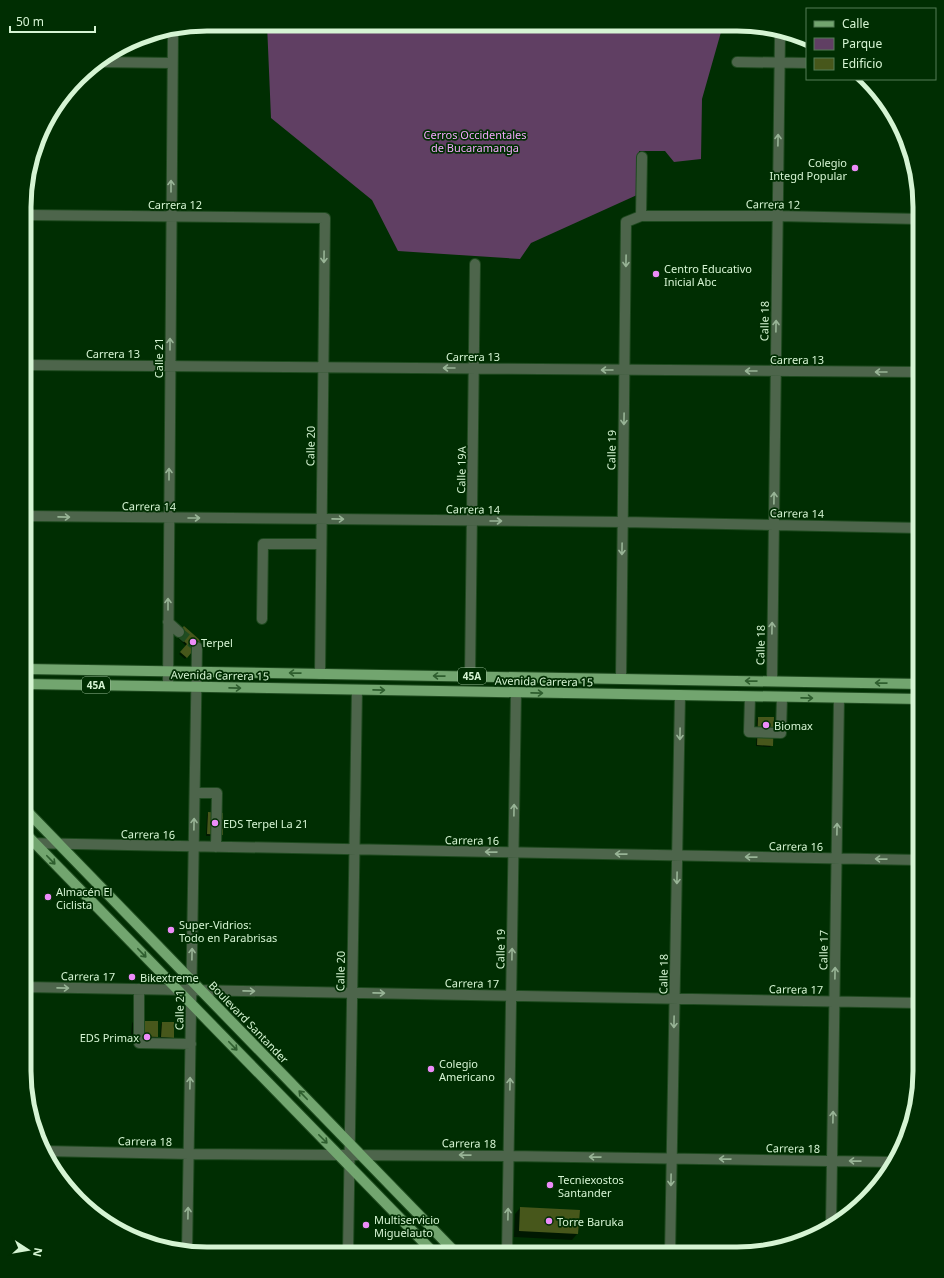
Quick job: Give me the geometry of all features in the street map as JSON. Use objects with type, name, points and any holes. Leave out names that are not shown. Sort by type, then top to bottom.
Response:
[{"type":"main road","name":"Avenida Carrera 15","points":[[31,669],[913,684]]},
{"type":"main road","name":"Avenida Carrera 15","points":[[31,684],[913,699]]},
{"type":"main road","name":"Boulevard Santander","points":[[31,815],[195,987],[361,1154],[450,1247]]},
{"type":"main road","points":[[31,842],[191,1003],[428,1247]]},
{"type":"street","name":"Calle 21","points":[[168,686],[173,34]]},
{"type":"street","name":"Calle 18","points":[[772,681],[780,36]]},
{"type":"street","points":[[107,62],[172,63]]},
{"type":"street","points":[[737,62],[806,63]]},
{"type":"street","points":[[641,216],[642,157]]},
{"type":"street","name":"Carrera 12","points":[[31,215],[325,218]]},
{"type":"street","name":"Carrera 12","points":[[626,222],[641,216],[777,216],[913,220]]},
{"type":"street","name":"Calle 20","points":[[320,674],[325,218]]},
{"type":"street","name":"Calle 19","points":[[620,679],[626,222]]},
{"type":"street","name":"Calle 19A","points":[[470,676],[475,264]]},
{"type":"street","name":"Carrera 13","points":[[31,365],[913,372]]},
{"type":"street","name":"Carrera 14","points":[[31,516],[622,522],[913,528]]},
{"type":"street","points":[[262,619],[263,544],[321,544]]},
{"type":"street","points":[[168,622],[179,632]]},
{"type":"street","name":"Calle 21","points":[[187,1246],[191,1003],[195,987],[194,847],[197,647]]},
{"type":"street","name":"Calle 20","points":[[348,1247],[357,690]]},
{"type":"street","name":"Calle 19","points":[[507,1247],[516,692]]},
{"type":"street","name":"Calle 18","points":[[670,1247],[680,695]]},
{"type":"street","points":[[750,697],[749,732],[781,733],[782,697]]},
{"type":"street","name":"Calle 17","points":[[831,1219],[839,698]]},
{"type":"street","points":[[195,793],[217,794],[216,847]]},
{"type":"street","name":"Carrera 16","points":[[31,839],[59,844],[913,860]]},
{"type":"street","name":"Carrera 17","points":[[31,987],[178,990],[195,987],[352,993],[913,1003]]},
{"type":"street","points":[[140,989],[139,1043],[190,1044]]},
{"type":"street","name":"Carrera 18","points":[[50,1151],[887,1162]]},
{"type":"green space","name":"Cerros Occidentales de Bucaramanga","points":[[267,31],[721,31],[702,99],[701,159],[674,162],[665,151],[639,151],[637,195],[531,243],[520,259],[398,251],[372,200],[271,118]]},
{"type":"building","name":"Terpel","points":[[184,626],[201,641],[187,658],[180,652],[187,644],[176,634]]},
{"type":"building","name":"Biomax","points":[[758,717],[774,717],[773,746],[757,745]]},
{"type":"building","name":"EDS Terpel La 21","points":[[208,812],[223,813],[223,835],[207,834]]},
{"type":"building","points":[[133,1021],[158,1021],[158,1037],[133,1036]]},
{"type":"building","points":[[162,1022],[174,1022],[174,1038],[161,1037]]},
{"type":"building","name":"Torre Baruka","points":[[520,1207],[580,1210],[578,1234],[519,1231]]},
{"type":"tunnel","points":[[179,632],[197,647]]},
{"type":"place","name":"Colegio Integd Popular","points":[[855,168]]},
{"type":"place","name":"Centro Educativo Inicial Abc","points":[[656,274]]},
{"type":"place","name":"Terpel","points":[[193,642]]},
{"type":"place","name":"Biomax","points":[[766,725]]},
{"type":"place","name":"EDS Terpel La 21","points":[[215,823]]},
{"type":"place","name":"Almacén El Ciclista","points":[[48,897]]},
{"type":"place","name":"Super-Vidrios: Todo en Parabrisas","points":[[171,930]]},
{"type":"place","name":"Bikextreme","points":[[132,977]]},
{"type":"place","name":"EDS Primax","points":[[147,1037]]},
{"type":"place","name":"Colegio Americano","points":[[431,1069]]},
{"type":"place","name":"Tecniexostos Santander","points":[[550,1185]]},
{"type":"place","name":"Torre Baruka","points":[[549,1221]]},
{"type":"place","name":"Multiservicio Miguelauto","points":[[366,1225]]}]
